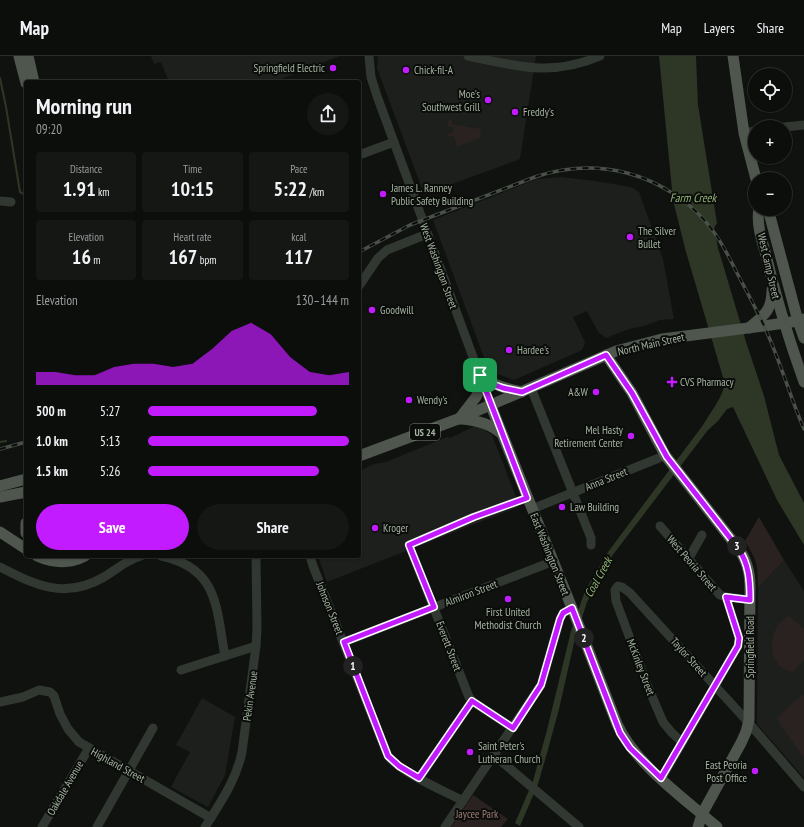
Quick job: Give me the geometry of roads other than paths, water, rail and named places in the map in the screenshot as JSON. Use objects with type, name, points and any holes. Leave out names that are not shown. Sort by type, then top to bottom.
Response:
[{"type":"main road","points":[[19,56],[25,80]]},
{"type":"main road","points":[[28,56],[34,80]]},
{"type":"main road","points":[[733,56],[748,127]]},
{"type":"main road","name":"West Camp Street","points":[[758,216],[763,245],[772,282],[787,336],[804,382]]},
{"type":"main road","name":"West Camp Street","points":[[770,216],[802,321],[804,338]]},
{"type":"main road","points":[[749,328],[767,313],[769,309],[772,298],[772,282]]},
{"type":"main road","name":"North Main Street","points":[[491,406],[606,355],[662,339],[802,321]]},
{"type":"main road","name":"Springfield Road","points":[[606,355],[632,393],[657,440],[675,468],[742,554],[749,570],[750,701],[748,722],[741,743],[702,814],[698,827]]},
{"type":"main road","points":[[480,375],[492,384],[503,388],[527,390]]},
{"type":"main road","points":[[458,419],[479,391],[480,375]]},
{"type":"main road","name":"US 24","points":[[361,455],[491,406]]},
{"type":"main road","name":"East Washington Street","points":[[491,406],[527,498],[554,561],[623,738],[630,748],[661,778],[717,827]]},
{"type":"main road","points":[[458,419],[486,424],[502,435]]},
{"type":"main road","points":[[0,486],[24,480]]},
{"type":"main road","points":[[0,497],[24,492]]},
{"type":"main road","points":[[0,532],[24,548]]},
{"type":"main road","points":[[45,558],[60,562],[79,558]]},
{"type":"street","name":"West Washington Street","points":[[369,56],[371,77],[491,406]]},
{"type":"street","points":[[468,56],[540,69],[580,63],[600,56]]},
{"type":"street","points":[[792,126],[804,124]]},
{"type":"street","points":[[361,154],[394,142]]},
{"type":"street","points":[[0,201],[11,202]]},
{"type":"street","points":[[361,283],[378,258],[387,250],[427,234]]},
{"type":"street","points":[[527,390],[573,492],[591,538],[591,545]]},
{"type":"street","name":"Anna Street","points":[[532,509],[659,458]]},
{"type":"street","name":"Everett Street","points":[[513,728],[472,701],[466,692],[409,545],[474,517],[527,498]]},
{"type":"street","name":"West Peoria Street","points":[[660,526],[720,595],[750,600]]},
{"type":"street","points":[[689,558],[702,535]]},
{"type":"street","points":[[0,566],[27,581],[39,585],[62,588],[79,587],[104,577],[128,561],[136,558]]},
{"type":"street","points":[[170,558],[189,566],[207,583],[214,597],[219,614],[226,656]]},
{"type":"street","name":"Pekin Avenue","points":[[205,827],[232,784],[239,766],[256,646],[256,558]]},
{"type":"street","name":"Johnson Street","points":[[311,558],[388,756],[399,766],[463,801]]},
{"type":"street","name":"Almiron Street","points":[[344,642],[554,561]]},
{"type":"street","name":"Taylor Street","points":[[618,586],[630,593],[715,685],[804,787]]},
{"type":"street","name":"McKinley Street","points":[[618,586],[615,590],[616,601],[651,694],[667,728],[682,742]]},
{"type":"street","points":[[661,778],[736,651],[739,638],[726,597]]},
{"type":"street","points":[[445,827],[541,685],[563,613],[576,617]]},
{"type":"street","points":[[181,670],[256,646]]},
{"type":"street","name":"Highland Street","points":[[0,702],[23,697],[39,690],[48,691],[54,696],[60,714],[68,729],[79,742],[211,818]]},
{"type":"street","points":[[419,778],[472,701]]},
{"type":"street","points":[[97,827],[153,728]]},
{"type":"street","name":"Oakdale Avenue","points":[[42,827],[88,748]]},
{"type":"street","points":[[494,756],[579,827]]},
{"type":"water","name":"Farm Creek","points":[[659,56],[696,56],[698,105],[717,223],[714,228],[718,248],[764,396],[779,455],[804,503],[804,545],[777,500],[733,407],[727,409],[718,421],[708,430],[612,556],[587,602],[574,643],[559,709],[538,784],[520,826],[515,823],[533,781],[571,631],[585,591],[608,552],[703,425],[718,400],[725,384],[686,252],[673,200]]},
{"type":"waterway","points":[[0,78],[20,192],[24,194]]},
{"type":"waterway","points":[[0,442],[6,441]]},
{"type":"railway","points":[[361,251],[410,225],[546,174],[569,169],[592,168],[615,170],[640,177],[664,188],[686,203],[705,221],[720,241],[753,302],[767,332],[804,429]]},
{"type":"railway","points":[[0,449],[24,443]]},
{"type":"place","name":"Springfield Electric","points":[[333,68]]},
{"type":"place","name":"Chick-fil-A","points":[[406,70]]},
{"type":"place","name":"Moe's Southwest Grill","points":[[488,100]]},
{"type":"place","name":"Freddy's","points":[[515,112]]},
{"type":"place","name":"James L. Ranney Public Safety Building","points":[[383,194]]},
{"type":"place","name":"The Silver Bullet","points":[[630,237]]},
{"type":"place","name":"Goodwill","points":[[372,310]]},
{"type":"place","name":"Hardee's","points":[[509,350]]},
{"type":"place","name":"CVS Pharmacy","points":[[672,382]]},
{"type":"place","name":"A&W","points":[[596,392]]},
{"type":"place","name":"Wendy's","points":[[409,400]]},
{"type":"place","name":"Mel Hasty Retirement Center","points":[[631,436]]},
{"type":"place","name":"Law Building","points":[[562,507]]},
{"type":"place","name":"Kroger","points":[[375,528]]},
{"type":"place","name":"First United Methodist Church","points":[[508,599]]},
{"type":"place","name":"Saint Peter's Lutheran Church","points":[[470,752]]},
{"type":"place","name":"East Peoria Post Office","points":[[755,771]]},
{"type":"water label","name":"Coal Creek","points":[[598,577]]},
{"type":"park label","name":"Jaycee Park","points":[[477,814]]}]
